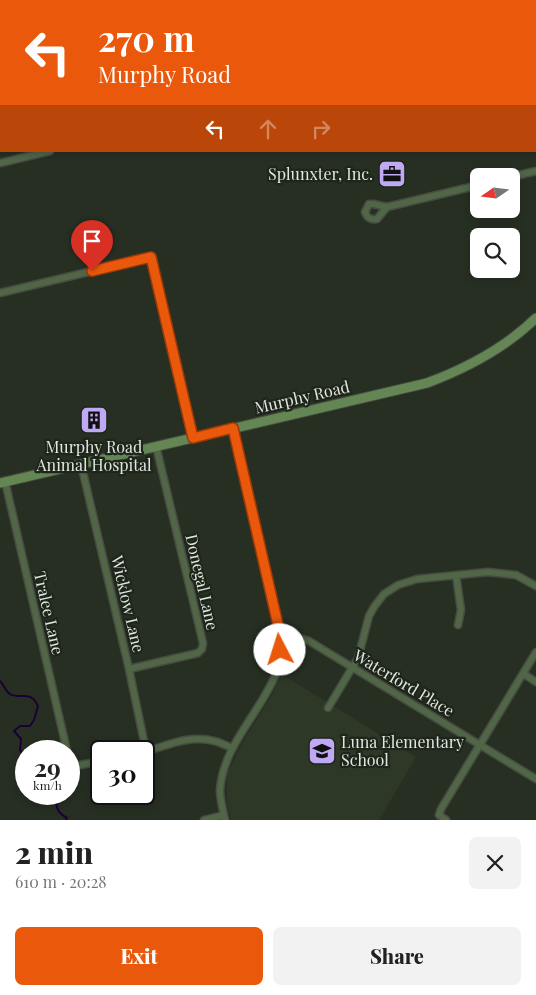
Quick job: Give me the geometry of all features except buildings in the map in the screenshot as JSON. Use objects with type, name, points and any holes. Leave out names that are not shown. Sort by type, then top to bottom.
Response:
[{"type":"main road","name":"Murphy Road","points":[[3,482],[407,388],[437,379],[488,354],[524,329],[536,318]]},
{"type":"street","points":[[0,163],[46,152]]},
{"type":"street","points":[[520,175],[536,171]]},
{"type":"street","points":[[387,208],[470,187]]},
{"type":"street","points":[[0,293],[151,257],[193,438]]},
{"type":"street","points":[[204,820],[224,817],[221,802],[221,780],[233,748],[275,674],[281,638],[233,428]]},
{"type":"street","name":"Donegal Lane","points":[[129,669],[198,653],[202,649],[203,643],[156,446]]},
{"type":"street","name":"Wicklow Lane","points":[[81,464],[129,669],[143,740]]},
{"type":"street","name":"Tralee Lane","points":[[3,482],[64,740]]},
{"type":"street","points":[[328,708],[358,658],[369,616],[384,594],[398,585],[417,579],[488,572],[511,573],[536,586]]},
{"type":"street","points":[[456,575],[461,610],[458,625]]},
{"type":"street","name":"Waterford Place","points":[[281,638],[300,638],[309,641],[536,779]]},
{"type":"street","points":[[446,820],[439,815],[441,809],[536,652]]},
{"type":"street","points":[[524,674],[536,682]]},
{"type":"street","points":[[155,748],[195,739],[214,741],[233,748]]},
{"type":"shaded area","name":"Luna Elementary School","points":[[283,675],[416,757],[379,820],[231,820],[227,802],[227,774],[241,745],[272,695],[280,677]]},
{"type":"waterway","points":[[0,681],[10,694],[14,696],[28,696],[38,706],[30,726],[20,726],[14,731],[21,740]]},
{"type":"waterway","points":[[56,805],[61,813],[67,818],[66,820]]},
{"type":"place","name":"Splunxter, Inc.","points":[[392,174]]},
{"type":"place","name":"Murphy Road Animal Hospital","points":[[94,420]]},
{"type":"place","name":"Luna Elementary School","points":[[322,751]]},
{"type":"route","points":[[92,271],[151,257],[193,438],[233,428],[281,638],[280,650]]}]
